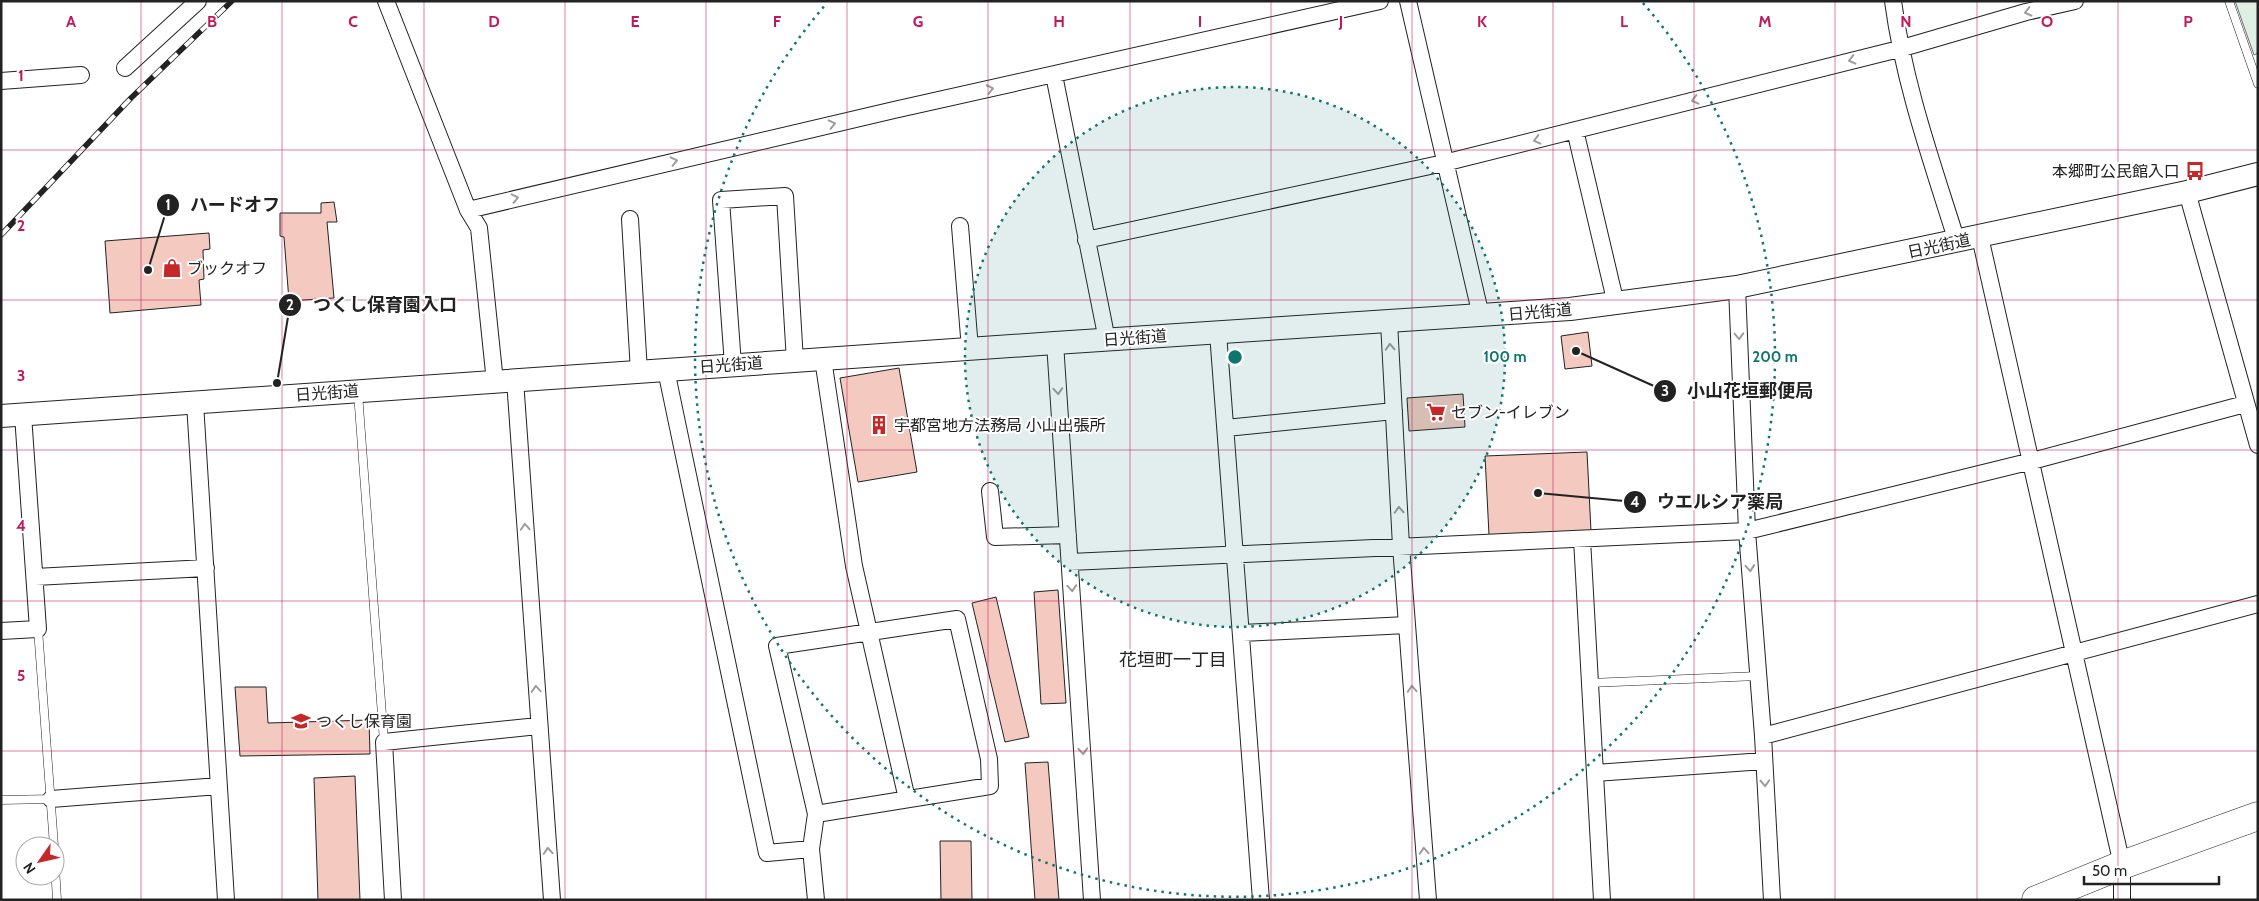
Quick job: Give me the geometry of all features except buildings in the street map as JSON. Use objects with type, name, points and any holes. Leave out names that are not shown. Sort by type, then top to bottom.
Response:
[{"type":"highway","points":[[2036,900],[2122,865],[2258,816]]},
{"type":"main road","name":"日光街道","points":[[12,416],[1055,343],[1481,316],[1616,304],[1737,287],[1957,242],[2187,192],[2258,174]]},
{"type":"street","points":[[125,68],[198,1]]},
{"type":"street","points":[[386,1],[468,210],[479,228],[505,381],[538,726],[552,900]]},
{"type":"street","points":[[468,210],[894,110],[1380,1]]},
{"type":"street","points":[[1408,1],[1444,163],[1481,316]]},
{"type":"street","points":[[1893,1],[1900,48],[1920,125],[1957,242]]},
{"type":"street","points":[[1086,240],[1444,163],[1900,48],[2026,12],[2075,1]]},
{"type":"street","points":[[1,81],[81,75]]},
{"type":"street","points":[[1054,75],[1107,340]]},
{"type":"street","points":[[1575,130],[1616,304]]},
{"type":"street","points":[[2187,192],[2258,445]]},
{"type":"street","points":[[733,365],[721,200],[785,196],[795,361]]},
{"type":"street","points":[[630,219],[639,372]]},
{"type":"street","points":[[960,226],[970,349]]},
{"type":"street","points":[[1980,237],[2122,865],[2122,900]]},
{"type":"street","points":[[1737,287],[1747,531],[1763,736],[1772,900]]},
{"type":"street","points":[[1389,322],[1401,546],[1428,900]]},
{"type":"street","points":[[1218,333],[1261,900]]},
{"type":"street","points":[[1055,343],[1092,900]]},
{"type":"street","points":[[823,359],[854,566],[907,799]]},
{"type":"street","points":[[666,370],[767,853],[811,849]]},
{"type":"street","points":[[195,402],[226,900]]},
{"type":"street","points":[[1070,562],[1747,531],[2032,461],[2245,404]]},
{"type":"street","points":[[1226,428],[1394,411]]},
{"type":"street","points":[[1,631],[38,629],[34,577],[12,416]]},
{"type":"street","points":[[990,491],[995,538],[1068,535]]},
{"type":"street","points":[[1582,539],[1602,900]]},
{"type":"street","points":[[34,577],[206,568]]},
{"type":"street","points":[[1763,736],[2258,604]]},
{"type":"street","points":[[816,814],[990,786],[989,759],[957,619],[777,646],[816,814],[811,849],[816,900]]},
{"type":"street","points":[[1242,633],[1407,625]]},
{"type":"street","points":[[393,900],[384,742],[538,726]]},
{"type":"street","points":[[1595,773],[1764,761]]},
{"type":"street","points":[[51,799],[219,786]]},
{"type":"lane","points":[[2230,1],[2258,84]]},
{"type":"lane","points":[[358,391],[384,742]]},
{"type":"lane","points":[[38,629],[53,836]]},
{"type":"lane","points":[[1590,683],[1758,676]]},
{"type":"lane","points":[[1,800],[51,799]]},
{"type":"lane","points":[[56,886],[57,900]]},
{"type":"green space","points":[[2235,1],[2258,1],[2258,53],[2254,55]]},
{"type":"railway","points":[[1,235],[131,98],[232,1]]},
{"type":"place","name":"本郷町公民館入口","points":[[2195,171]]},
{"type":"place","name":"ブックオフ","points":[[172,268]]},
{"type":"place","name":"ハードオフ","points":[[148,270]]},
{"type":"place","name":"小山花垣郵便局","points":[[1576,351]]},
{"type":"place","name":"つくし保育園入口","points":[[277,383]]},
{"type":"place","name":"セブン-イレブン","points":[[1436,412]]},
{"type":"place","name":"宇都宮地方法務局 小山出張所","points":[[879,425]]},
{"type":"place","name":"ウエルシア薬局","points":[[1538,493]]},
{"type":"place","name":"つくし保育園","points":[[301,721]]},
{"type":"district","name":"花垣町一丁目","points":[[1173,660]]}]
